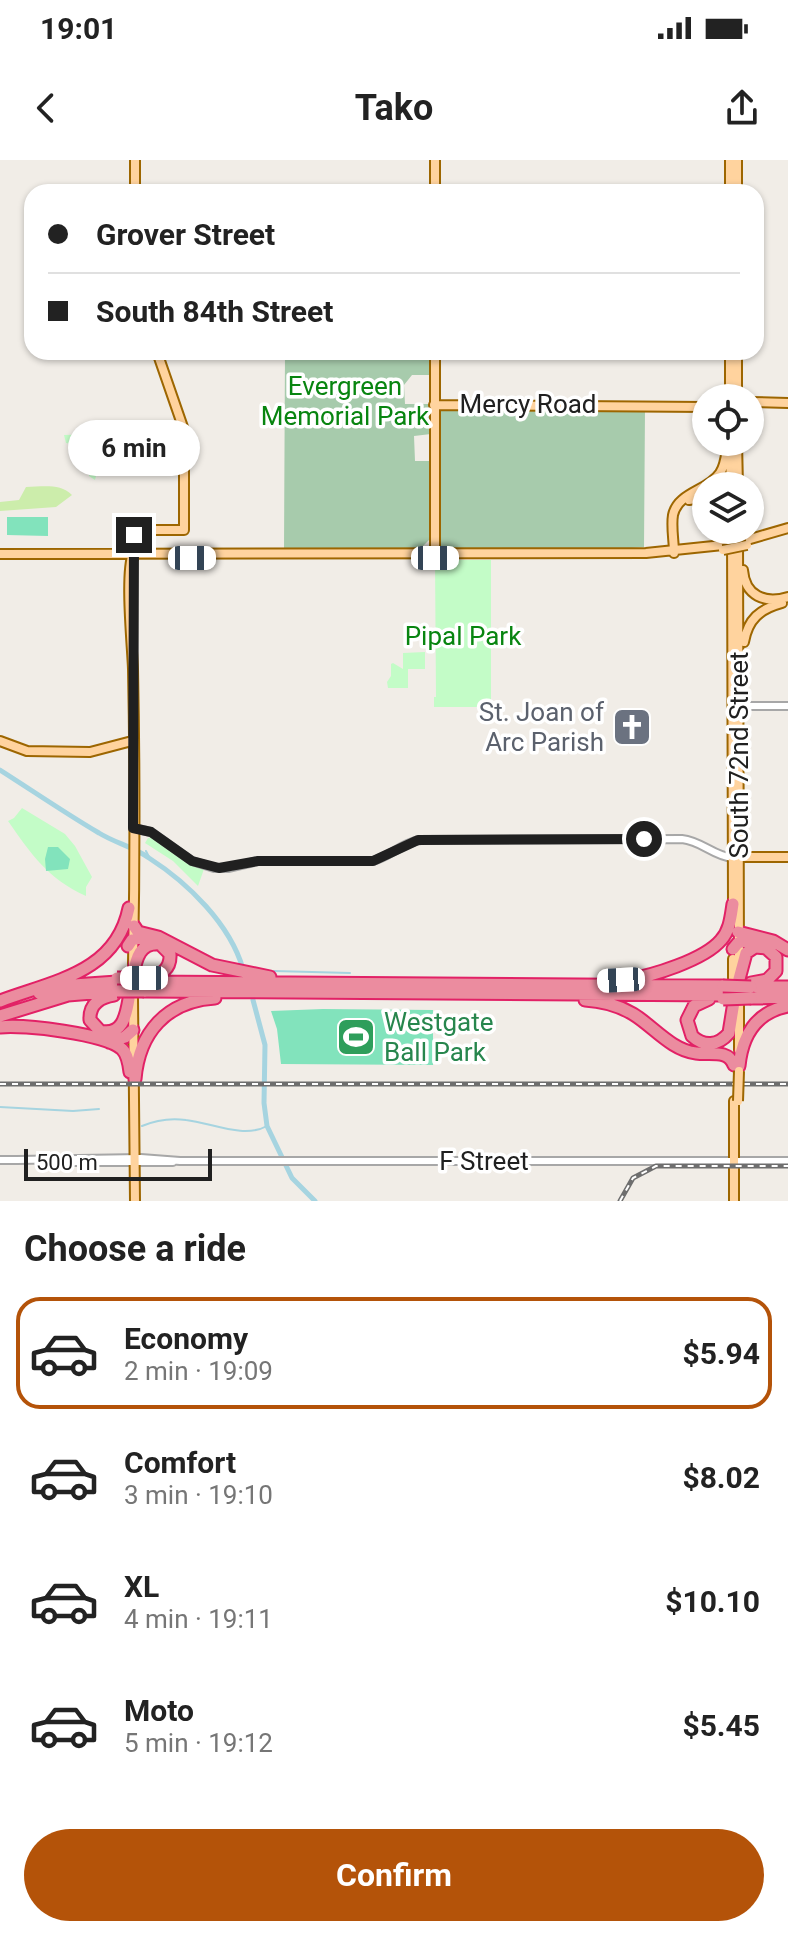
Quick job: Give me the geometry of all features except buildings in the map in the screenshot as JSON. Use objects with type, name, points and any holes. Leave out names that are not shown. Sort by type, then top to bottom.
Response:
[{"type":"highway","points":[[504,984],[621,980],[662,971],[705,953],[718,944],[729,925],[733,904]]},
{"type":"highway","points":[[0,1004],[101,960],[121,934],[129,908]]},
{"type":"highway","points":[[132,937],[147,936],[163,940],[204,962],[266,987],[484,994],[737,991],[788,987]]},
{"type":"highway","points":[[737,941],[765,938],[788,950]]},
{"type":"highway","points":[[0,1004],[74,985],[230,991],[358,984],[656,986],[788,996]]},
{"type":"highway","points":[[0,1016],[68,995],[131,986]]},
{"type":"highway","points":[[132,1076],[142,1044],[163,1016],[187,1003],[230,991]]},
{"type":"highway","points":[[484,994],[608,1004],[634,1014],[675,1046],[690,1052],[726,1055],[736,1068]]},
{"type":"highway","points":[[736,1068],[744,1042],[755,1023],[766,1014],[788,1006]]},
{"type":"highway","points":[[0,1027],[46,1028],[100,1041],[121,1049],[132,1076]]},
{"type":"highway","points":[[100,1041],[116,1041],[131,1032]]},
{"type":"highway","points":[[690,1052],[736,1044]]},
{"type":"main road","points":[[135,160],[135,184]]},
{"type":"main road","points":[[435,160],[435,184]]},
{"type":"main road","points":[[730,160],[730,184]]},
{"type":"main road","points":[[737,160],[737,184]]},
{"type":"main road","points":[[132,1201],[134,530],[184,530],[184,430],[160,360]]},
{"type":"main road","points":[[435,360],[435,556]]},
{"type":"main road","points":[[730,360],[730,384]]},
{"type":"main road","points":[[737,360],[737,384]]},
{"type":"main road","name":"Mercy Road","points":[[434,405],[692,404]]},
{"type":"main road","points":[[764,404],[788,404]]},
{"type":"main road","points":[[676,554],[675,510],[685,498],[718,476],[726,456]]},
{"type":"main road","points":[[676,554],[679,510],[692,500]]},
{"type":"main road","points":[[133,556],[676,554],[723,548],[788,530]]},
{"type":"main road","name":"South 72nd Street","points":[[734,544],[737,706],[733,904],[737,941]]},
{"type":"main road","name":"South 72nd Street","points":[[736,544],[740,670],[737,706]]},
{"type":"main road","points":[[738,544],[748,588],[763,599],[788,599]]},
{"type":"main road","points":[[0,556],[435,556]]},
{"type":"main road","points":[[132,633],[133,556]]},
{"type":"main road","points":[[134,575],[138,562],[147,558]]},
{"type":"main road","points":[[740,670],[751,620],[765,609],[788,599]]},
{"type":"main road","points":[[0,741],[27,751],[87,752],[132,741]]},
{"type":"main road","points":[[735,856],[788,857]]},
{"type":"main road","name":"South 72nd Street","points":[[735,856],[737,1201]]},
{"type":"main road","points":[[132,937],[129,908],[133,864]]},
{"type":"street","points":[[737,706],[788,706]]},
{"type":"street","points":[[133,832],[151,832],[192,861],[219,868],[258,861],[373,861],[407,843],[421,840],[682,839],[698,843],[710,851],[735,856]]},
{"type":"street","name":"F Street","points":[[0,1160],[788,1161]]},
{"type":"green space","name":"Evergreen Memorial Park","points":[[285,360],[431,360],[431,404],[431,434],[414,436],[415,461],[431,461],[431,538],[419,550],[284,550]],"holes":[[[412,375],[430,375],[431,404],[405,404],[404,385]]]},
{"type":"green space","points":[[439,408],[645,410],[644,547],[608,550],[441,550],[438,541]]},
{"type":"green space","points":[[96,434],[95,480],[89,476],[90,459],[79,458],[82,455],[80,446],[66,443],[64,435]]},
{"type":"green space","points":[[26,487],[56,487],[72,495],[56,507],[0,511],[0,502],[19,500]]},
{"type":"green space","points":[[7,517],[48,517],[48,536],[7,535]]},
{"type":"green space","name":"Pipal Park","points":[[435,560],[491,560],[491,707],[434,707]]},
{"type":"green space","points":[[425,652],[425,669],[408,669],[408,688],[388,688],[391,664],[403,669],[403,653]]},
{"type":"green space","points":[[22,808],[65,834],[75,846],[92,877],[86,887],[86,896],[51,874],[8,821]]},
{"type":"green space","points":[[152,837],[204,869],[198,886],[173,861],[145,843]]},
{"type":"green space","points":[[48,847],[58,847],[70,859],[68,869],[46,871]]},
{"type":"green space","name":"Westgate Ball Park","points":[[433,1010],[433,1065],[281,1064],[277,1029],[271,1011]]},
{"type":"waterway","points":[[0,770],[99,833],[164,868],[192,892],[218,921],[237,952],[243,969]]},
{"type":"waterway","points":[[146,851],[149,857]]},
{"type":"waterway","points":[[274,971],[350,973]]},
{"type":"waterway","points":[[253,1000],[265,1045],[264,1103],[267,1126],[292,1178],[315,1201]]},
{"type":"waterway","points":[[0,1107],[73,1111],[99,1109]]},
{"type":"waterway","points":[[142,1126],[175,1119],[238,1131],[258,1130],[267,1126]]},
{"type":"railway","points":[[0,1084],[788,1084]]},
{"type":"railway","points":[[620,1201],[633,1178],[656,1166],[788,1166]]},
{"type":"place","name":"St. Joan of Arc Parish","points":[[632,727]]},
{"type":"place","name":"Westgate Ball Park","points":[[356,1037]]},
{"type":"route","points":[[134,535],[133,828],[151,832],[192,861],[219,868],[258,861],[373,861],[418,840],[644,839]]}]
